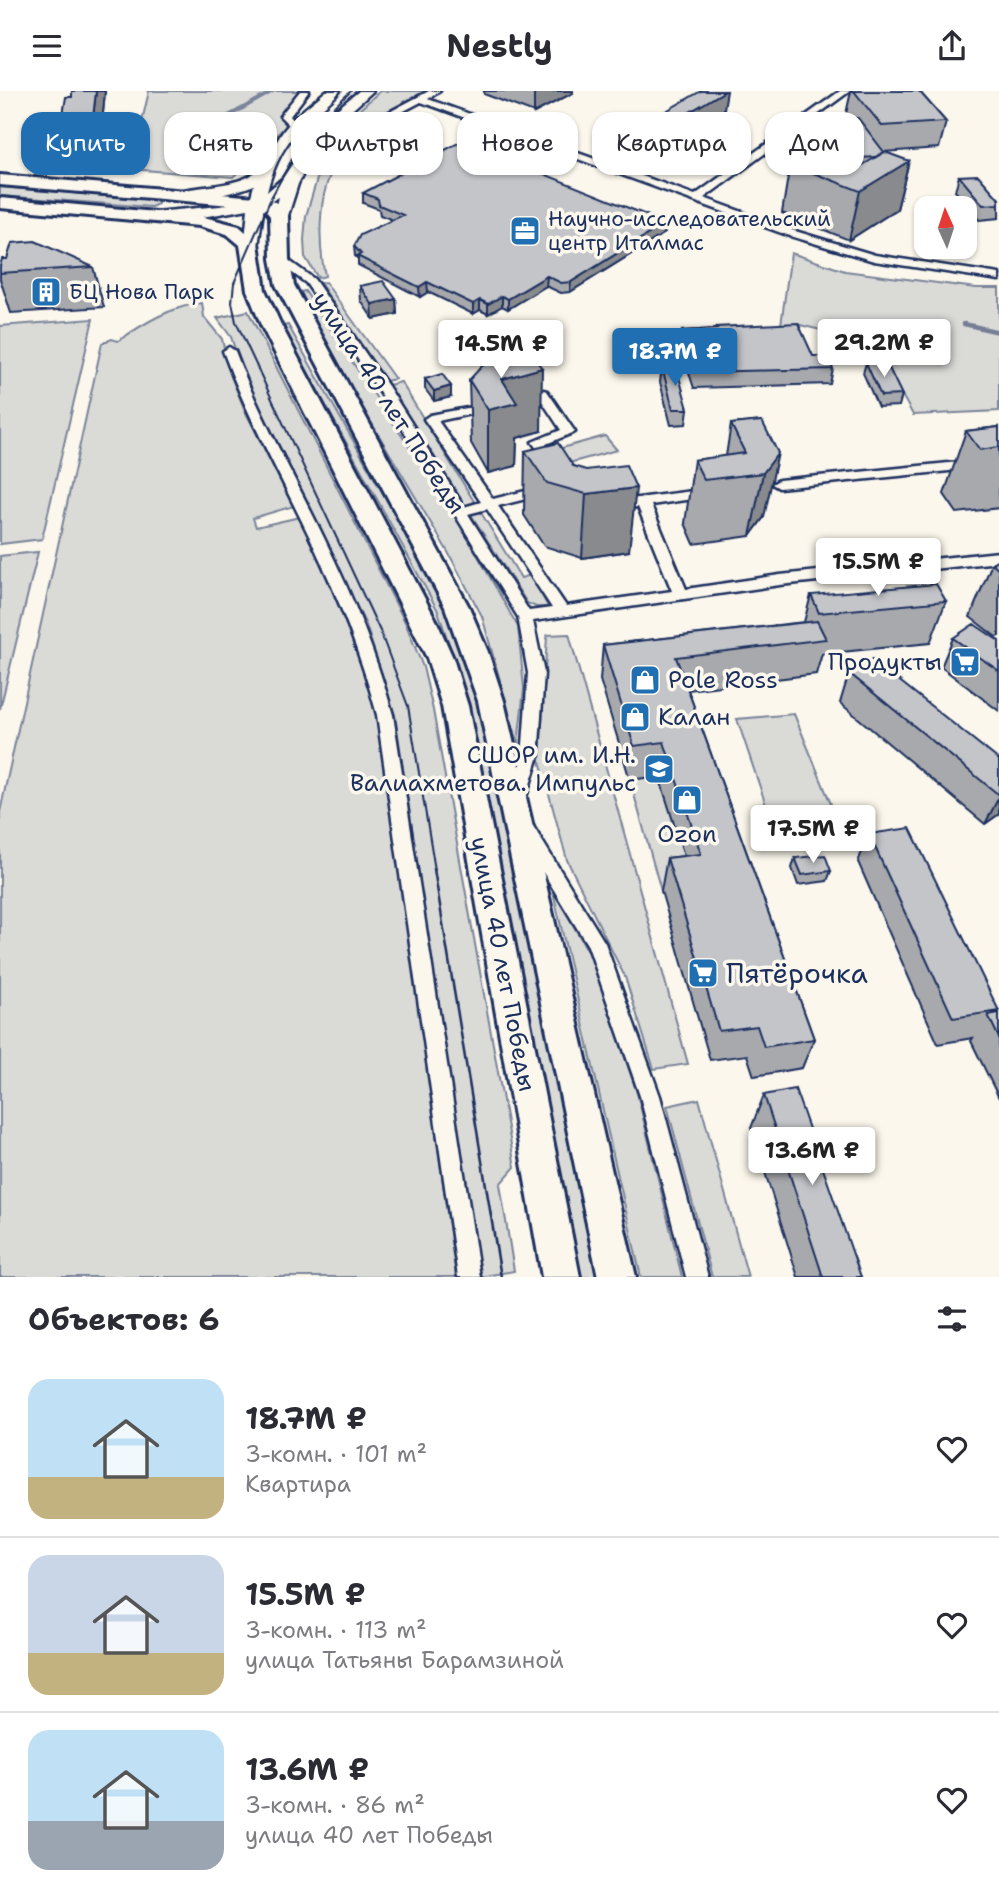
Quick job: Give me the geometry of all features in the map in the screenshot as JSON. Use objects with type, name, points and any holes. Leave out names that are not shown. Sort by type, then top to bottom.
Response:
[{"type":"main road","points":[[310,112],[334,91]]},
{"type":"main road","points":[[344,112],[368,91]]},
{"type":"main road","points":[[277,153],[291,130]]},
{"type":"main road","points":[[170,194],[213,193],[235,189],[250,183],[258,175]]},
{"type":"main road","name":"улица 40 лет Победы","points":[[266,175],[257,197],[252,250],[256,290],[271,325],[424,622],[440,658],[455,706],[557,1271]]},
{"type":"main road","points":[[155,216],[279,191],[291,175]]},
{"type":"main road","points":[[280,259],[280,222],[296,175]]},
{"type":"main road","points":[[0,180],[170,194],[257,197],[272,207],[280,222]]},
{"type":"main road","points":[[155,216],[170,194]]},
{"type":"main road","points":[[0,203],[200,221],[224,226],[242,235],[252,250]]},
{"type":"main road","name":"улица 40 лет Победы","points":[[280,259],[285,285],[301,319],[457,607],[491,701],[617,1277]]},
{"type":"main road","points":[[271,325],[301,319]]},
{"type":"street","points":[[291,124],[285,116],[306,91]]},
{"type":"street","points":[[395,112],[436,91]]},
{"type":"street","points":[[696,199],[846,91]]},
{"type":"street","points":[[420,99],[752,221],[874,258],[999,277]]},
{"type":"street","name":"улица 40 лет Победы","points":[[280,259],[310,281],[382,386],[525,617],[536,673],[530,759],[514,811],[596,943],[650,1096],[697,1277]]},
{"type":"street","points":[[229,351],[242,386],[342,592],[371,665],[383,704],[469,1277]]},
{"type":"street","points":[[560,471],[538,442],[569,432],[543,394],[430,419],[562,611]]},
{"type":"street","points":[[779,484],[999,462]]},
{"type":"street","points":[[604,506],[711,493],[703,475]]},
{"type":"street","points":[[460,512],[559,487]]},
{"type":"street","points":[[643,502],[681,594]]},
{"type":"street","points":[[525,617],[681,594],[999,557]]},
{"type":"shaded area","points":[[149,91],[272,91],[234,112],[164,112],[164,172],[150,171],[150,112],[144,112]]},
{"type":"shaded area","points":[[275,91],[302,91],[280,117],[287,125],[277,135],[277,112],[238,112]]},
{"type":"shaded area","points":[[380,91],[425,91],[386,112],[357,112]]},
{"type":"shaded area","points":[[319,175],[331,175],[321,213],[321,247],[325,276],[318,278],[305,257],[304,240],[306,216]]},
{"type":"shaded area","points":[[0,187],[157,200],[158,204],[151,207],[0,196]]},
{"type":"shaded area","points":[[791,253],[845,271],[976,288],[999,288],[999,411],[913,415],[882,359],[825,331],[796,324],[781,325]]},
{"type":"shaded area","points":[[325,282],[395,379],[386,381],[320,283]]},
{"type":"shaded area","points":[[305,291],[456,517],[518,627],[524,688],[518,745],[482,616],[448,552],[329,351],[301,292]]},
{"type":"shaded area","points":[[202,303],[204,317],[222,339],[230,374],[246,413],[294,506],[253,518],[256,527],[300,517],[347,620],[378,716],[456,1277],[0,1277],[0,812],[102,343],[112,339],[118,341],[168,312]]},
{"type":"shaded area","points":[[248,311],[405,622],[423,667],[515,1167],[500,1184],[514,1271],[479,1277],[395,715],[366,625],[243,373],[231,337],[217,318]]},
{"type":"shaded area","points":[[93,319],[42,539],[0,544],[0,326]]},
{"type":"shaded area","points":[[288,325],[448,609],[480,704],[596,1277],[580,1277],[469,705],[438,611],[288,336],[284,326]]},
{"type":"shaded area","points":[[401,382],[521,578],[531,575],[548,607],[536,607],[527,603],[389,385]]},
{"type":"shaded area","points":[[605,436],[617,450],[569,463],[558,449]]},
{"type":"shaded area","points":[[38,552],[0,709],[0,556]]},
{"type":"shaded area","points":[[569,634],[688,1064],[654,1069],[625,977],[567,860],[540,761],[547,635]]},
{"type":"shaded area","points":[[794,714],[833,809],[770,817],[737,719]]},
{"type":"shaded area","points":[[659,776],[694,886],[661,891],[630,780]]},
{"type":"shaded area","points":[[552,887],[591,957],[637,1093],[682,1277],[641,1277]]},
{"type":"shaded area","points":[[699,1099],[748,1277],[712,1277],[667,1106]]},
{"type":"building","points":[[72,91],[96,91],[94,112],[64,112],[66,97],[72,97]]},
{"type":"building","points":[[701,91],[725,91],[690,112],[664,112]]},
{"type":"building","points":[[854,91],[919,91],[946,122],[882,126]]},
{"type":"building","points":[[864,126],[884,152],[875,157],[864,158]]},
{"type":"building","name":"Научно-исследовательский центр Италмас","points":[[457,144],[457,175],[547,175],[666,223],[571,282],[561,283],[547,276],[508,299],[502,296],[488,304],[480,300],[473,304],[427,282],[419,287],[357,256],[361,254],[354,246],[360,235],[403,215],[379,205],[378,199],[363,193],[397,175],[443,175],[443,151]]},
{"type":"building","points":[[885,152],[909,161],[860,191],[819,175],[864,175],[864,164]]},
{"type":"building","points":[[978,175],[999,199],[999,204],[983,205],[959,176]]},
{"type":"building","points":[[35,241],[93,267],[0,273],[2,259],[7,259],[12,243]]},
{"type":"building","points":[[383,281],[396,299],[372,304],[360,286]]},
{"type":"building","points":[[798,323],[813,356],[828,356],[833,369],[696,372],[682,331],[717,329],[716,327]]},
{"type":"building","points":[[530,353],[542,368],[502,379],[517,403],[488,410],[469,380],[483,365]]},
{"type":"building","points":[[886,362],[902,395],[881,396],[866,363]]},
{"type":"building","points":[[676,366],[688,409],[673,409],[662,367]]},
{"type":"building","points":[[442,374],[451,386],[434,391],[425,379]]},
{"type":"building","points":[[762,421],[778,453],[763,473],[704,480],[694,460],[745,453],[731,424]]},
{"type":"building","points":[[999,427],[999,447],[980,450],[966,431]]},
{"type":"building","points":[[558,443],[573,466],[586,470],[626,465],[636,488],[586,494],[547,483],[525,451]]},
{"type":"building","points":[[999,559],[999,569],[992,563]]},
{"type":"building","points":[[936,584],[946,601],[819,613],[811,595]]},
{"type":"building","points":[[817,621],[826,639],[676,657],[814,1039],[764,1047],[757,1026],[719,1031],[667,858],[701,854],[664,742],[634,746],[603,645]]},
{"type":"building","points":[[974,624],[999,641],[999,671],[953,638]]},
{"type":"building","points":[[872,659],[999,760],[999,795],[849,673]]},
{"type":"building","points":[[910,828],[999,1011],[953,1018],[869,834]]},
{"type":"building","points":[[825,855],[831,871],[802,875],[795,858]]},
{"type":"building","points":[[999,1013],[999,1038],[988,1015]]},
{"type":"building","points":[[795,1089],[861,1277],[823,1277],[764,1095]]},
{"type":"waterway","points":[[964,324],[999,332]]},
{"type":"tram line","points":[[351,91],[312,128],[297,150],[272,196],[234,283],[232,302],[236,322],[380,631],[408,706],[435,870]]},
{"type":"tram line","points":[[434,869],[501,1277]]},
{"type":"place","name":"Научно-исследовательский центр Италмас","points":[[525,231]]},
{"type":"place","name":"БЦ Нова Парк","points":[[46,292]]},
{"type":"place","name":"Продукты","points":[[965,662]]},
{"type":"place","name":"Pole Ross","points":[[645,680]]},
{"type":"place","name":"Калан","points":[[635,717]]},
{"type":"place","name":"СШОР им. И.Н. Валиахметова. Импульс","points":[[659,769]]},
{"type":"place","name":"Ozon","points":[[687,800]]},
{"type":"place","name":"Пятёрочка","points":[[703,973]]}]
